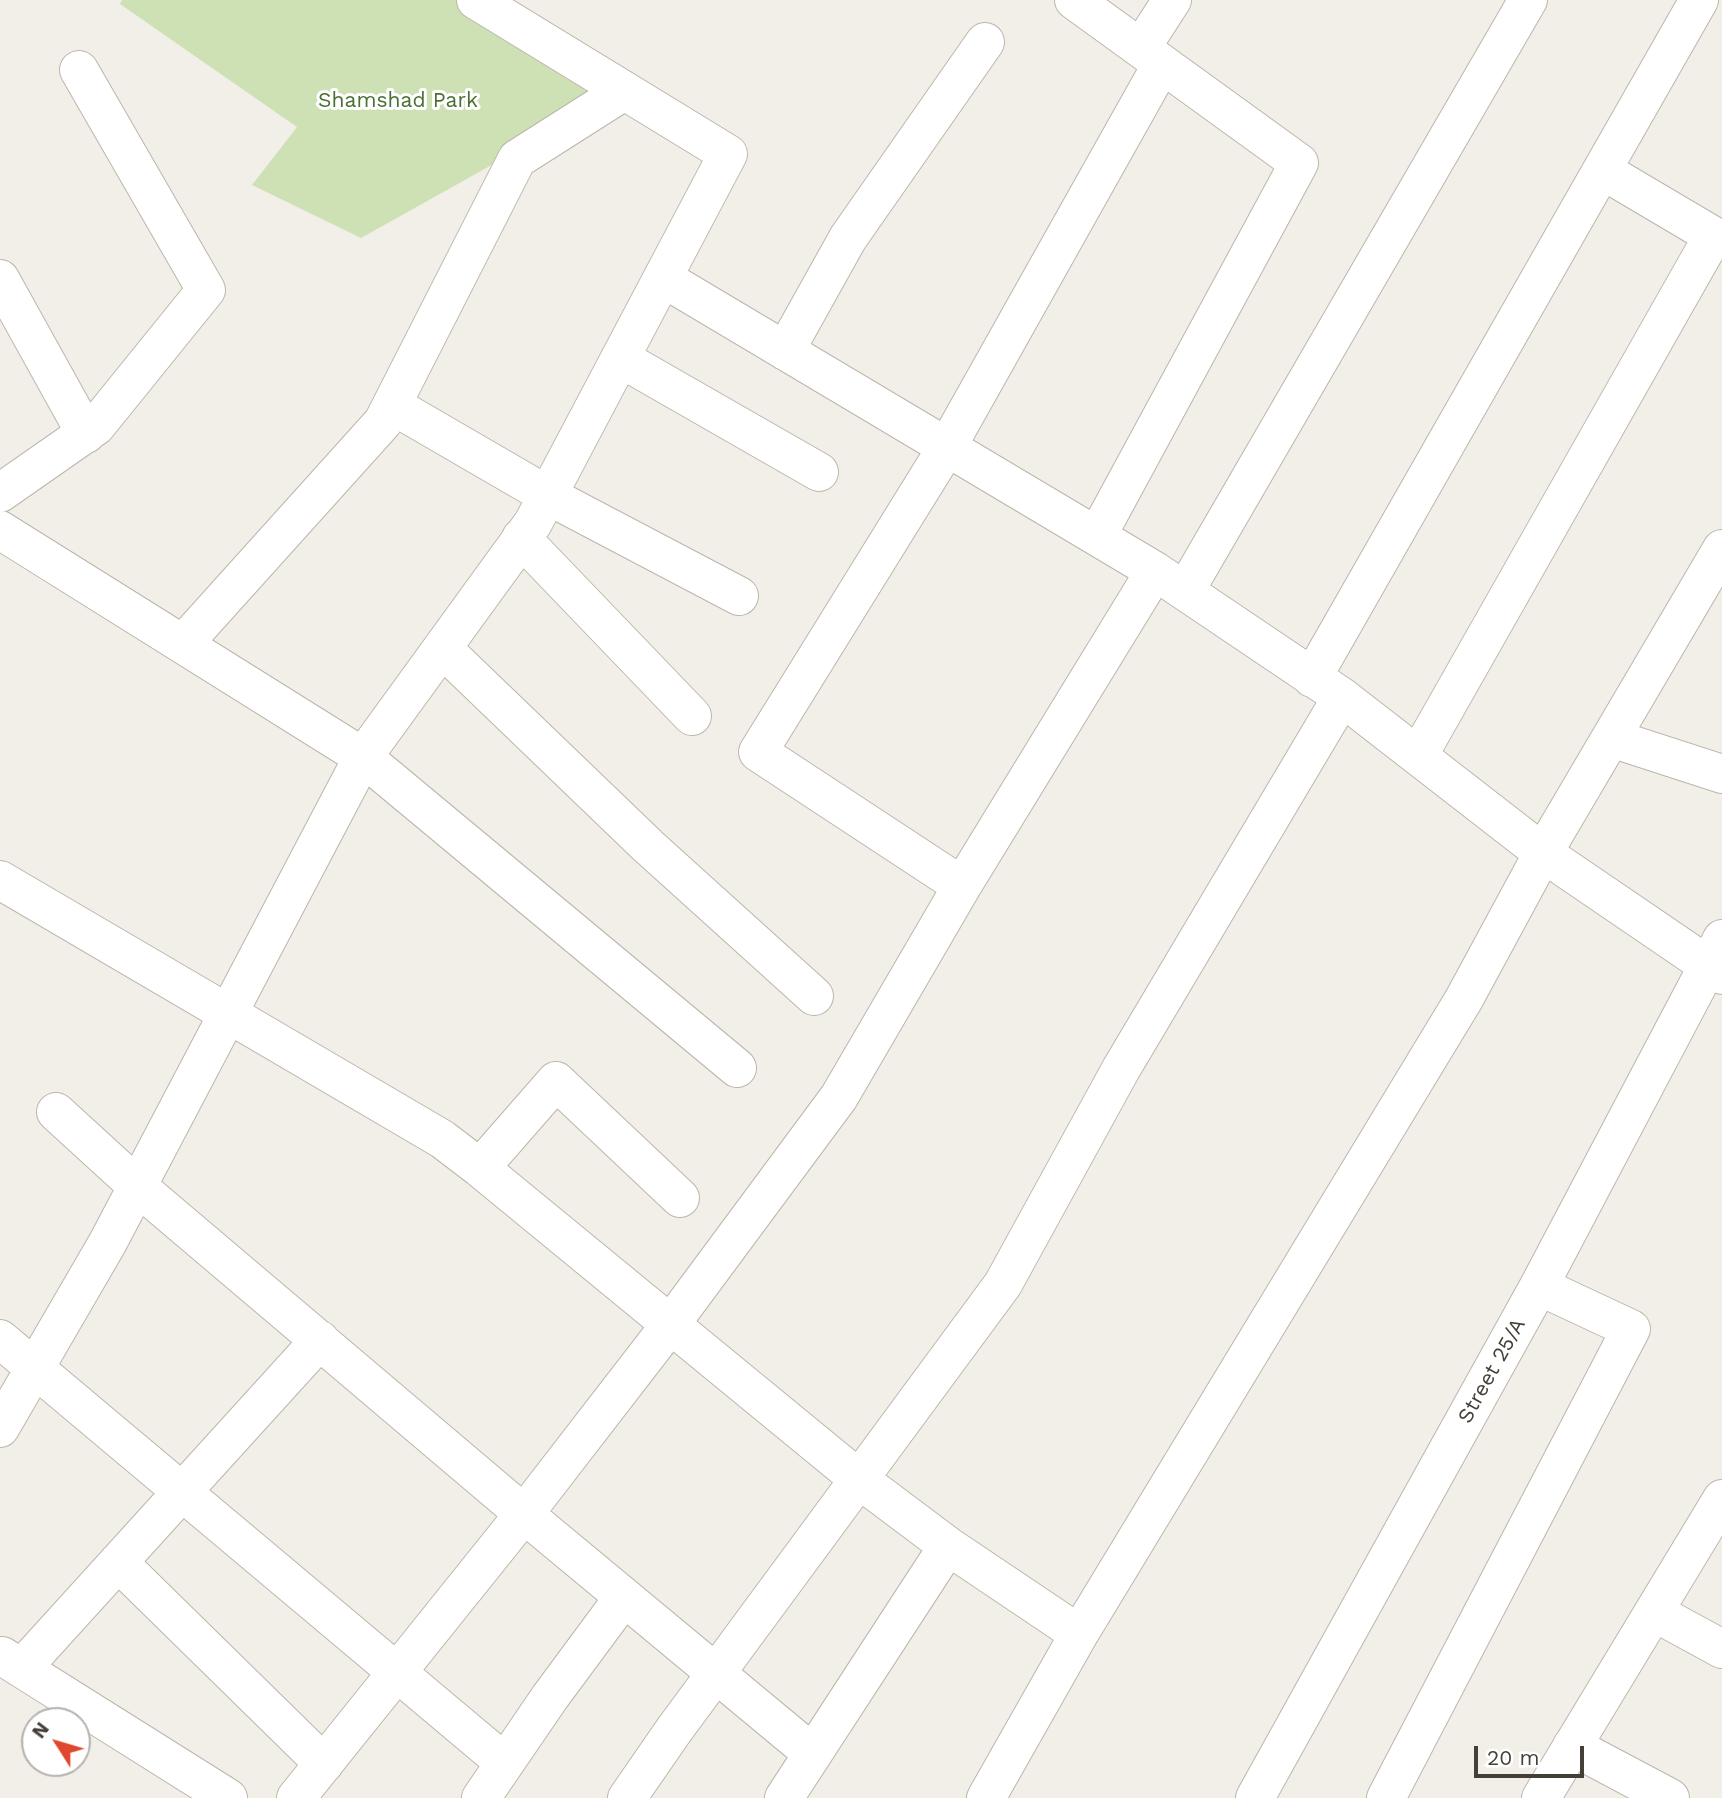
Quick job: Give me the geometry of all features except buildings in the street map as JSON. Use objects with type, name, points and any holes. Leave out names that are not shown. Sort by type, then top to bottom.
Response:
[{"type":"street","points":[[0,1428],[108,1242],[363,757],[533,523],[728,154],[476,0]]},
{"type":"street","points":[[1074,0],[1299,163],[1097,536]]},
{"type":"street","points":[[962,887],[758,752],[947,447],[1151,56],[1172,0]]},
{"type":"street","points":[[296,1798],[524,1514],[670,1325],[839,1097],[962,887],[1170,581],[1528,0]]},
{"type":"street","points":[[627,1798],[1003,1284],[1327,687],[1601,170],[1706,6]]},
{"type":"street","points":[[785,351],[848,238],[985,42]]},
{"type":"street","points":[[0,493],[96,426],[206,290],[79,70]]},
{"type":"street","points":[[183,644],[383,422],[517,159],[624,91]]},
{"type":"street","points":[[1418,756],[1717,239],[1601,170]]},
{"type":"street","points":[[663,278],[1170,581],[1327,687],[1543,853],[1717,960]]},
{"type":"street","points":[[0,279],[86,434]]},
{"type":"street","points":[[620,358],[819,472]]},
{"type":"street","points":[[392,405],[547,495],[739,596]]},
{"type":"street","points":[[0,530],[363,757],[737,1068]]},
{"type":"street","points":[[521,538],[692,716]]},
{"type":"street","points":[[986,1798],[1079,1634],[1464,999],[1543,853],[1722,549]]},
{"type":"street","points":[[442,648],[648,846],[814,996]]},
{"type":"street","points":[[1611,738],[1722,774]]},
{"type":"street","points":[[0,880],[442,1139],[860,1480],[948,1546],[1079,1634]]},
{"type":"street","name":"Street 25/A","points":[[1255,1798],[1277,1763],[1717,960]]},
{"type":"street","points":[[480,1168],[556,1081],[680,1198]]},
{"type":"street","points":[[56,1112],[137,1186],[524,1514],[813,1754]]},
{"type":"street","points":[[1386,1798],[1630,1329],[1539,1286]]},
{"type":"street","points":[[0,1339],[505,1763]]},
{"type":"street","points":[[228,1798],[11,1662],[118,1562],[320,1340]]},
{"type":"street","points":[[1541,1798],[1722,1499]]},
{"type":"street","points":[[783,1798],[948,1546]]},
{"type":"street","points":[[118,1562],[324,1764]]},
{"type":"street","points":[[481,1798],[624,1597]]},
{"type":"street","points":[[1654,1612],[1722,1649]]},
{"type":"street","points":[[1572,1746],[1670,1798]]},
{"type":"green space","name":"Shamshad Park","points":[[122,0],[476,0],[624,91],[361,238],[252,185],[297,127],[120,4]]}]
